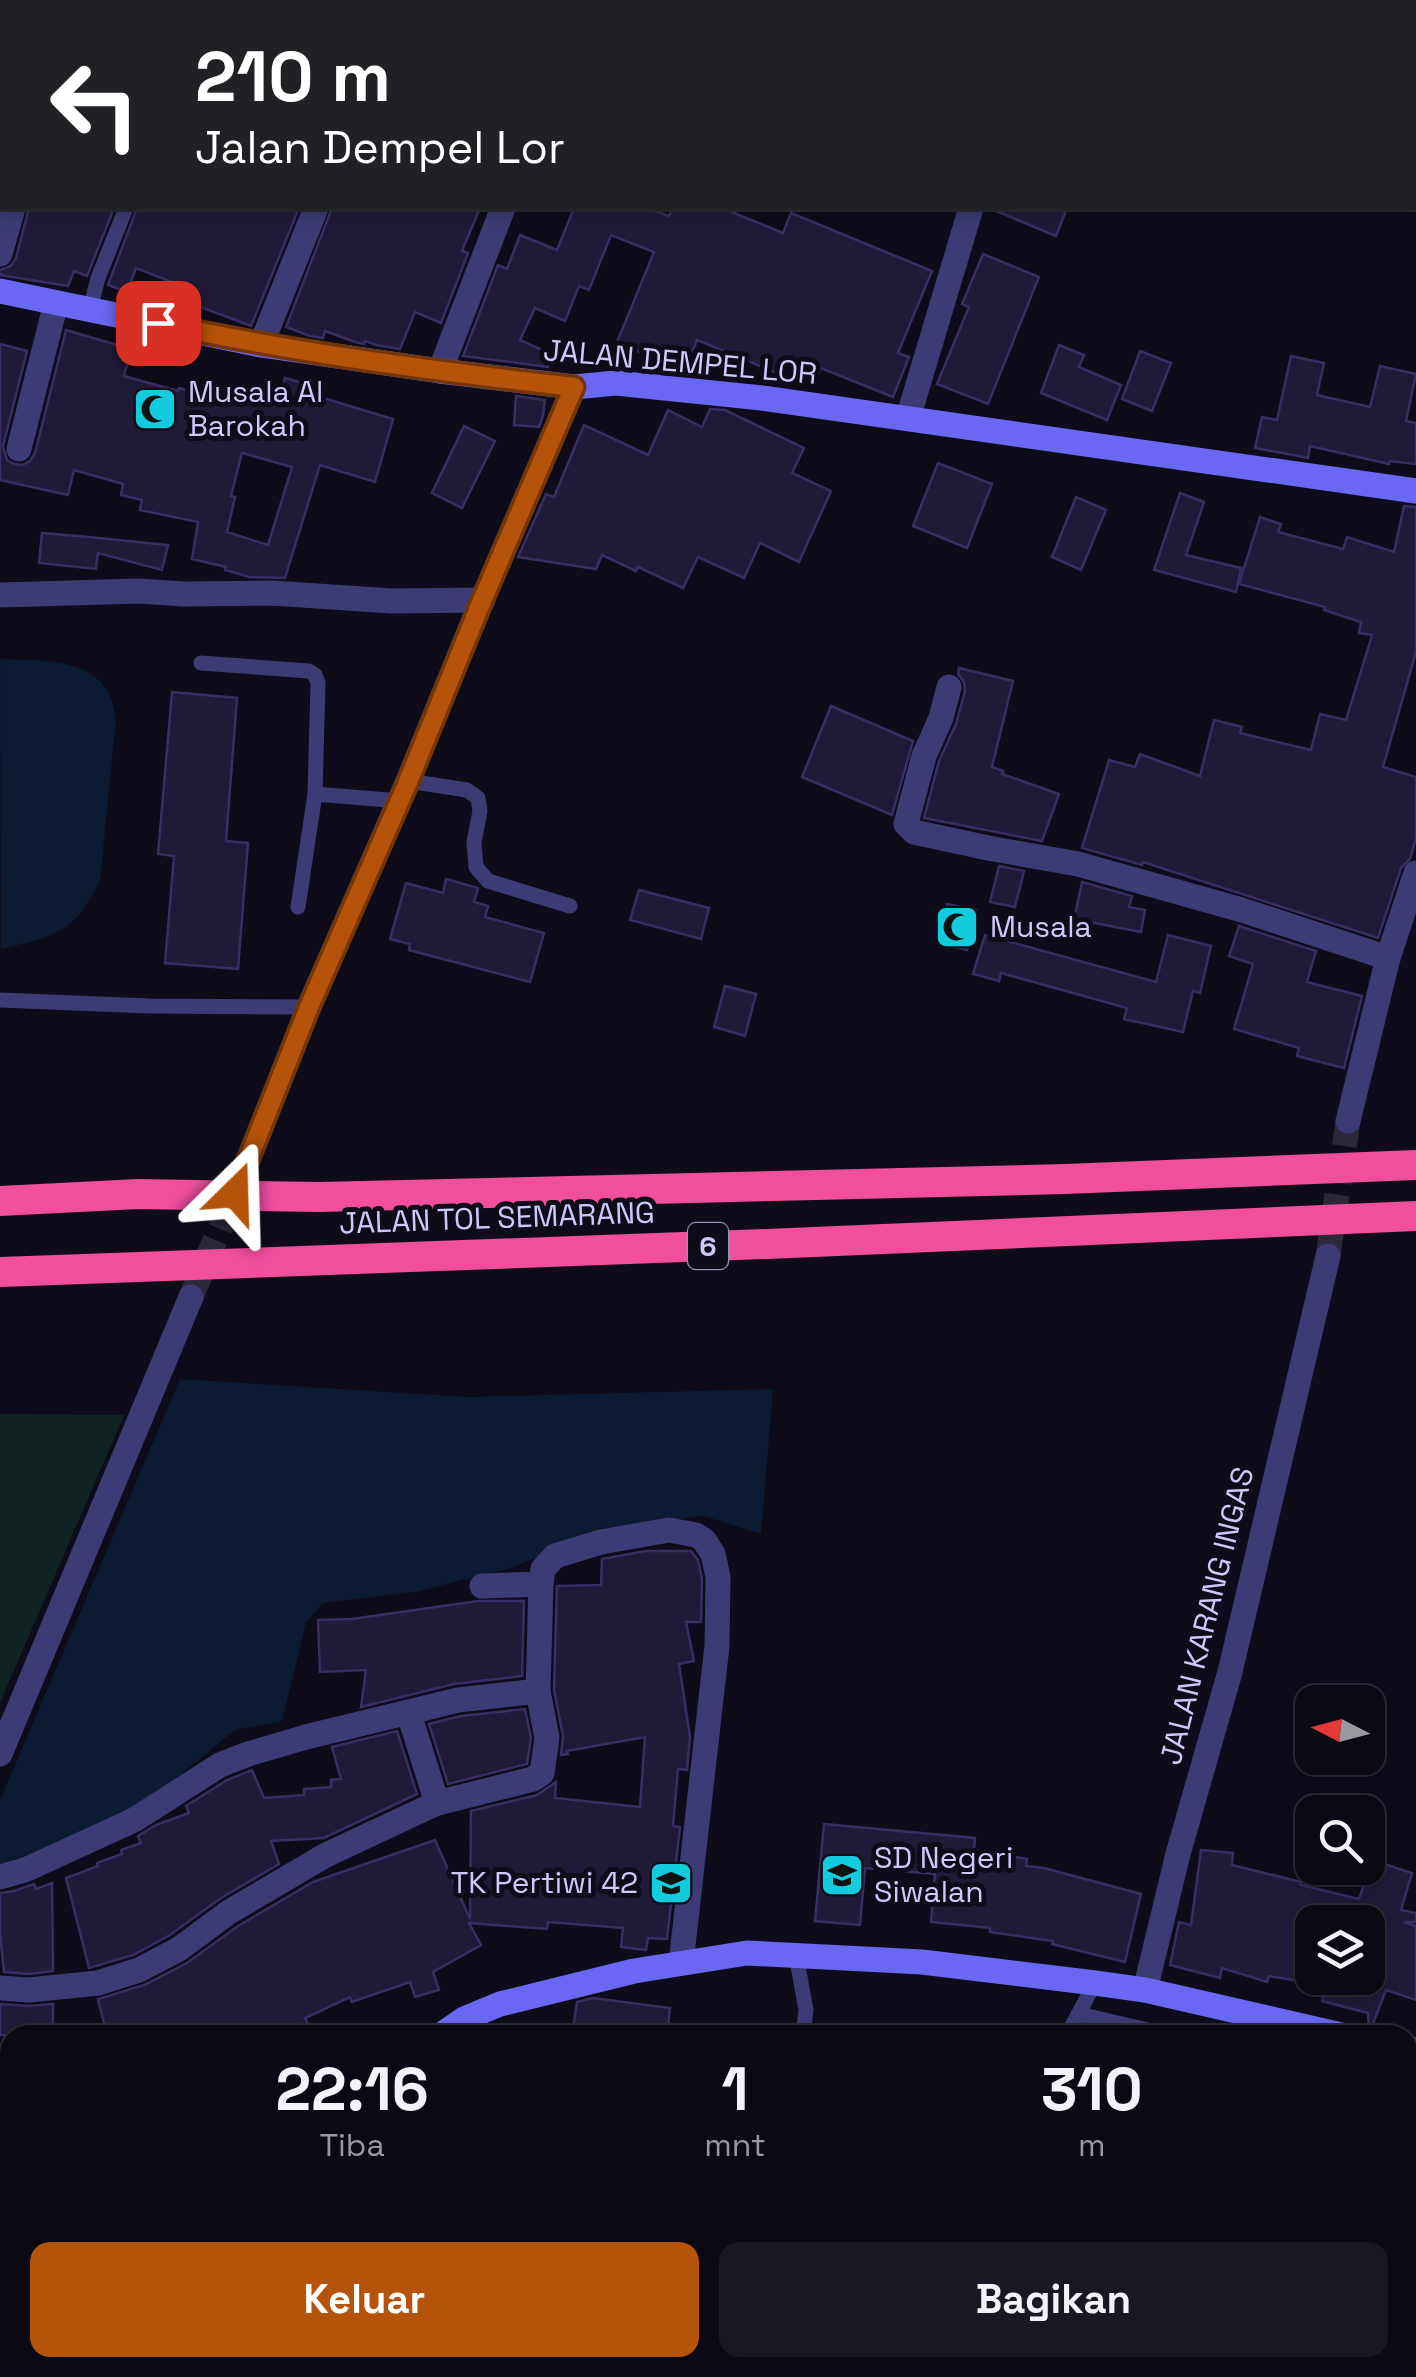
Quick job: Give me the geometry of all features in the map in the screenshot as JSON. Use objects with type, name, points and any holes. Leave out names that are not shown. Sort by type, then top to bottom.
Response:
[{"type":"highway","name":"JALAN TOL SEMARANG","points":[[0,1201],[138,1194],[319,1198],[1066,1179],[1416,1164]]},
{"type":"highway","name":"JALAN TOL SEMARANG","points":[[0,1272],[1416,1216]]},
{"type":"street","points":[[0,254],[12,210]]},
{"type":"street","points":[[261,345],[315,210]]},
{"type":"street","points":[[440,371],[501,210]]},
{"type":"street","points":[[908,418],[970,210]]},
{"type":"street","name":"JALAN DEMPEL LOR","points":[[0,291],[261,345],[440,371],[574,387],[616,383],[762,398],[1416,491]]},
{"type":"street","points":[[19,450],[56,303]]},
{"type":"street","points":[[235,1193],[309,1007],[574,387]]},
{"type":"street","points":[[0,595],[272,593],[479,608]]},
{"type":"street","points":[[949,687],[941,718],[924,756],[906,824],[914,832],[1078,864],[1242,910],[1388,958]]},
{"type":"street","points":[[1348,1122],[1388,958],[1416,873]]},
{"type":"street","name":"JALAN KARANG INGAS","points":[[1145,1990],[1178,1854],[1230,1672],[1328,1256]]},
{"type":"street","points":[[0,1754],[191,1297]]},
{"type":"street","points":[[0,1988],[30,1990],[98,1983],[139,1970],[326,1855],[437,1803],[533,1779],[542,1773],[546,1738],[538,1690],[543,1569],[555,1556],[601,1542],[670,1530],[704,1540],[718,1576],[716,1646],[681,1963]]},
{"type":"street","points":[[482,1586],[540,1584]]},
{"type":"street","points":[[0,1878],[134,1820],[220,1765],[248,1754],[458,1700],[538,1690]]},
{"type":"street","points":[[409,1714],[437,1803]]},
{"type":"street","points":[[457,2025],[500,2004],[620,1974],[747,1953],[922,1962],[1096,1983],[1145,1990],[1243,2019],[1279,2025]]},
{"type":"lane","points":[[90,309],[125,210]]},
{"type":"lane","points":[[201,663],[308,671],[318,682],[316,794],[298,908]]},
{"type":"lane","points":[[316,794],[466,790],[478,798],[476,867],[488,881],[570,906]]},
{"type":"lane","points":[[0,1000],[309,1007]]},
{"type":"lane","points":[[796,1956],[806,2010],[804,2025]]},
{"type":"lane","points":[[1073,2025],[1096,1983]]},
{"type":"lane","points":[[1079,2014],[1126,2025]]},
{"type":"green space","points":[[0,1414],[124,1415],[0,1703]]},
{"type":"water","points":[[0,659],[56,662],[89,673],[102,683],[111,698],[116,719],[100,881],[81,912],[61,930],[1,949]]},
{"type":"water","points":[[180,1379],[468,1397],[773,1389],[761,1534],[704,1516],[605,1528],[514,1567],[415,1592],[323,1603],[306,1623],[282,1721],[235,1730],[130,1816],[0,1867],[0,1800]]},
{"type":"building","points":[[28,210],[113,210],[87,276],[74,271],[68,286],[0,275],[0,270],[11,266]]},
{"type":"building","points":[[136,210],[298,210],[251,326],[190,303],[195,291],[136,268],[127,292],[108,285]]},
{"type":"building","points":[[331,210],[479,210],[462,251],[468,253],[441,323],[415,312],[400,349],[355,342],[325,331],[323,338],[310,336],[286,327]]},
{"type":"building","points":[[573,210],[652,210],[669,216],[672,210],[727,210],[783,233],[791,213],[932,271],[898,353],[909,357],[893,397],[821,368],[818,375],[782,361],[777,373],[697,340],[691,356],[672,348],[666,363],[617,342],[654,252],[611,235],[589,290],[579,286],[565,321],[535,308],[520,340],[549,353],[548,367],[463,356],[498,265],[507,269],[520,235],[557,250]]},
{"type":"building","points":[[994,210],[1066,210],[1056,236]]},
{"type":"building","points":[[983,254],[1039,277],[988,404],[937,384],[969,307],[962,304]]},
{"type":"building","points":[[66,330],[131,349],[124,376],[178,391],[179,388],[224,400],[225,394],[257,404],[258,399],[278,405],[285,378],[325,389],[323,398],[393,419],[375,482],[320,465],[285,578],[249,577],[192,559],[198,522],[140,510],[142,500],[121,495],[123,484],[74,470],[68,495],[0,480],[0,344],[27,351],[3,446],[7,460],[22,465],[35,453]],"holes":[[[242,453],[292,467],[268,545],[227,532]]]},
{"type":"building","points":[[1059,345],[1084,355],[1079,367],[1121,385],[1107,420],[1041,393]]},
{"type":"building","points":[[1140,351],[1171,363],[1152,411],[1122,399]]},
{"type":"building","points":[[1291,356],[1324,363],[1317,395],[1370,407],[1380,366],[1416,374],[1406,421],[1416,423],[1416,464],[1389,464],[1310,446],[1308,458],[1255,448],[1262,417],[1277,420]]},
{"type":"building","points":[[516,396],[545,400],[539,427],[514,425]]},
{"type":"building","points":[[710,409],[725,410],[804,448],[792,473],[831,491],[799,562],[760,543],[744,578],[698,557],[683,588],[602,555],[596,569],[518,557],[546,494],[554,497],[584,425],[648,455],[668,410],[702,427]]},
{"type":"building","points":[[464,426],[495,441],[462,508],[432,493]]},
{"type":"building","points":[[938,463],[992,484],[967,548],[913,526]]},
{"type":"building","points":[[1180,493],[1204,502],[1186,555],[1241,568],[1236,592],[1154,570]]},
{"type":"building","points":[[1076,497],[1106,510],[1081,570],[1052,557]]},
{"type":"building","points":[[1404,506],[1416,507],[1416,652],[1383,767],[1416,777],[1416,838],[1410,859],[1401,868],[1378,938],[1143,862],[1142,865],[1082,848],[1109,760],[1135,767],[1140,754],[1200,776],[1214,720],[1242,727],[1240,733],[1311,750],[1320,714],[1346,720],[1372,635],[1359,633],[1361,622],[1324,610],[1325,607],[1239,584],[1260,517],[1281,524],[1278,532],[1343,549],[1347,537],[1394,552]]},
{"type":"building","points":[[42,533],[168,545],[162,570],[98,553],[96,569],[39,563]]},
{"type":"building","points":[[959,668],[1013,681],[992,767],[1059,794],[1042,841],[924,818],[939,761],[956,724],[965,691]]},
{"type":"building","points":[[172,692],[237,698],[226,841],[248,843],[238,969],[165,963],[174,856],[158,854]]},
{"type":"building","points":[[831,706],[913,741],[892,815],[802,777]]},
{"type":"building","points":[[999,866],[1024,871],[1015,907],[990,902]]},
{"type":"building","points":[[446,879],[478,888],[474,902],[488,906],[485,917],[544,933],[530,982],[409,950],[410,944],[390,939],[406,883],[443,893]]},
{"type":"building","points":[[1082,882],[1132,896],[1129,907],[1145,910],[1141,932],[1074,919]]},
{"type":"building","points":[[639,890],[709,908],[701,939],[630,920]]},
{"type":"building","name":"Musala","points":[[947,904],[976,910],[967,950],[938,943]]},
{"type":"building","points":[[1239,926],[1316,951],[1307,982],[1362,996],[1344,1068],[1297,1056],[1299,1048],[1234,1029],[1253,964],[1229,956]]},
{"type":"building","points":[[985,935],[1156,982],[1168,935],[1211,946],[1200,993],[1193,991],[1183,1032],[1124,1019],[1127,1008],[1001,973],[999,981],[973,974]]},
{"type":"building","points":[[725,986],[756,994],[745,1036],[714,1027]]},
{"type":"building","points":[[646,1551],[691,1551],[698,1560],[702,1579],[701,1622],[686,1622],[694,1661],[679,1664],[690,1737],[687,1770],[678,1769],[673,1826],[680,1827],[667,1939],[648,1938],[646,1950],[621,1947],[623,1928],[548,1922],[547,1929],[469,1923],[481,1945],[433,1972],[439,1990],[415,1997],[410,1982],[352,2002],[350,1997],[305,2018],[308,2025],[104,2025],[98,1999],[144,1985],[187,1963],[238,1926],[313,1882],[435,1840],[470,1919],[471,1811],[537,1795],[556,1782],[555,1798],[640,1807],[645,1737],[561,1755],[563,1736],[554,1690],[557,1586],[601,1585],[602,1559]]},
{"type":"building","points":[[478,1601],[524,1601],[522,1676],[454,1684],[361,1707],[366,1670],[320,1672],[318,1620],[352,1619]]},
{"type":"building","points":[[525,1709],[531,1738],[527,1764],[448,1784],[429,1724]]},
{"type":"building","points":[[397,1731],[417,1794],[324,1838],[271,1841],[279,1864],[221,1898],[170,1935],[133,1955],[89,1968],[66,1878],[141,1843],[138,1836],[189,1813],[186,1806],[227,1780],[252,1770],[264,1798],[304,1795],[304,1789],[331,1787],[331,1780],[341,1779],[332,1747]]},
{"type":"building","points":[[824,1824],[975,1838],[974,1850],[1027,1859],[1026,1866],[1141,1894],[1125,1962],[1052,1944],[1053,1941],[990,1932],[990,1928],[931,1922],[935,1874],[865,1868],[860,1925],[815,1921]]},
{"type":"building","points":[[1201,1850],[1233,1853],[1232,1865],[1295,1881],[1295,1885],[1359,1899],[1364,1885],[1385,1885],[1385,1864],[1412,1873],[1401,1910],[1416,1913],[1416,1922],[1404,1922],[1416,1926],[1416,2000],[1385,1993],[1385,1905],[1295,1905],[1295,1980],[1269,1976],[1267,1982],[1222,1968],[1220,1978],[1170,1965],[1179,1922],[1191,1925]]},
{"type":"building","points":[[52,1883],[53,1971],[4,1972],[0,1893]]},
{"type":"building","points":[[1323,1995],[1384,1995],[1372,2025],[1369,2025],[1368,2013],[1322,2001]]},
{"type":"building","points":[[593,1998],[670,2008],[668,2025],[574,2025],[577,2002]]},
{"type":"building","points":[[0,2004],[53,2004],[53,2025],[0,2025]]},
{"type":"tunnel","points":[[1328,1256],[1348,1121]]},
{"type":"tunnel","points":[[191,1297],[235,1193]]},
{"type":"place","name":"Musala Al Barokah","points":[[155,409]]},
{"type":"place","name":"Musala","points":[[957,927]]},
{"type":"place","name":"SD Negeri Siwalan","points":[[842,1875]]},
{"type":"place","name":"TK Pertiwi 42","points":[[671,1883]]},
{"type":"route","points":[[158,323],[261,345],[574,387],[309,1007],[235,1193]]}]
